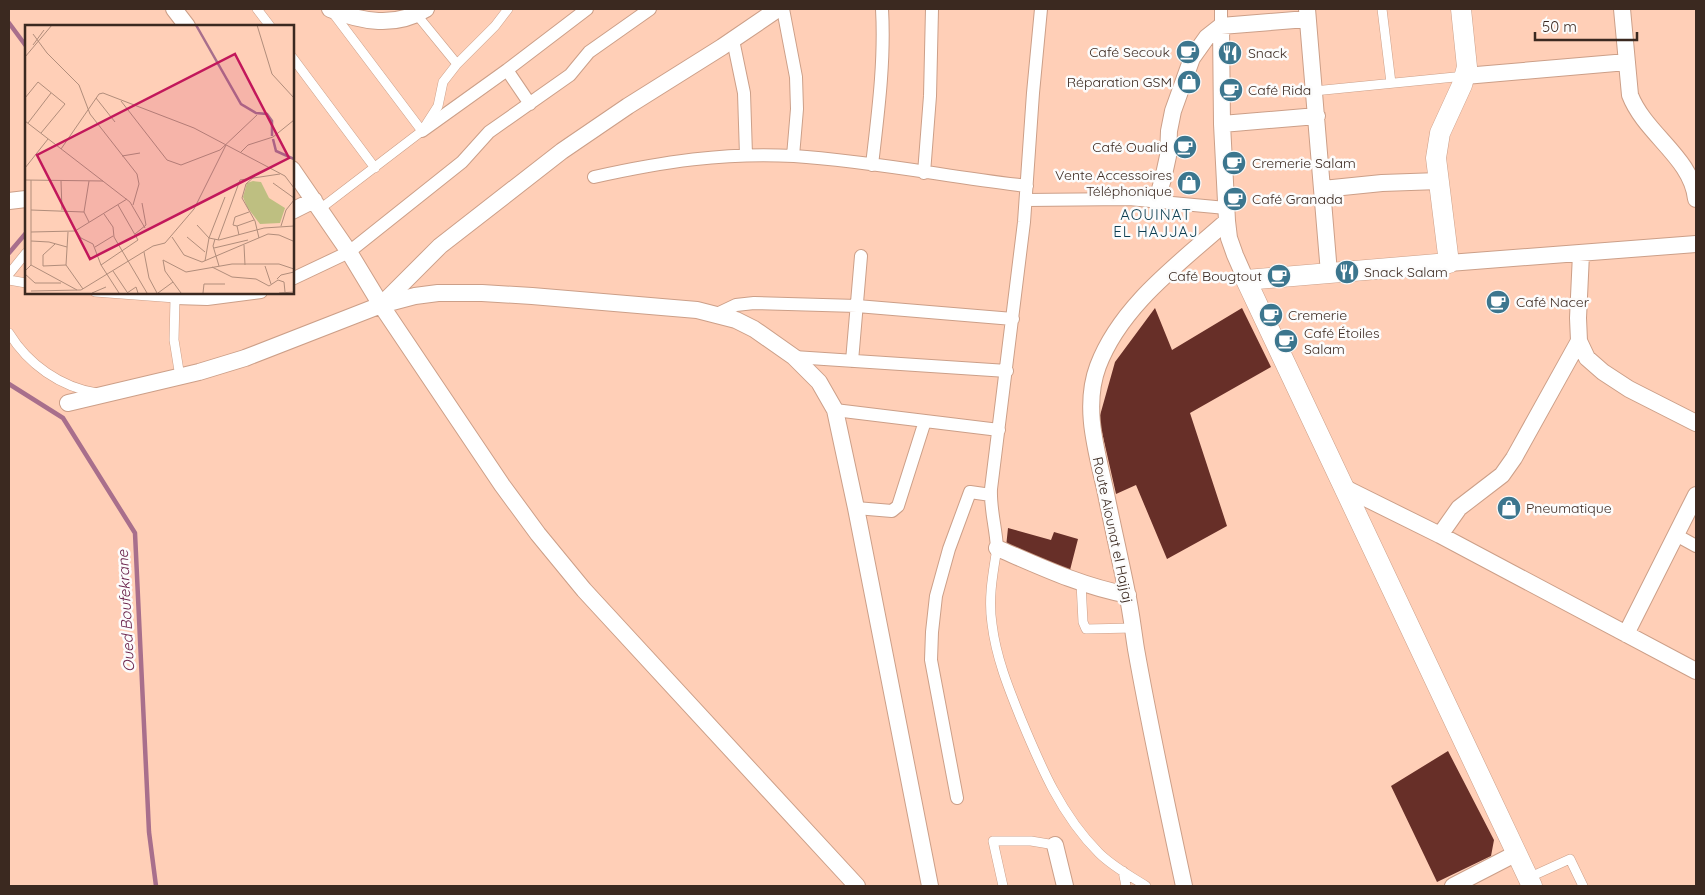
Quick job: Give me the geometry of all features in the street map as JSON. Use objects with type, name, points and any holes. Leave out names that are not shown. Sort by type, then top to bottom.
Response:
[{"type":"street","points":[[174,9],[186,25]]},
{"type":"street","points":[[330,9],[352,18],[370,21],[396,21],[421,12]]},
{"type":"street","points":[[422,131],[587,9]]},
{"type":"street","points":[[294,278],[349,252],[462,162],[488,132],[570,75],[590,52],[650,9]]},
{"type":"street","points":[[381,305],[440,246],[554,156],[778,9]]},
{"type":"street","points":[[783,9],[796,77],[797,109],[794,156]]},
{"type":"street","points":[[872,165],[879,106],[883,42],[882,9]]},
{"type":"street","points":[[924,172],[930,96],[932,9]]},
{"type":"street","points":[[1041,9],[1026,200],[991,495],[991,510],[995,525],[997,548],[1081,583],[1128,595]]},
{"type":"street","points":[[1221,9],[1222,124],[1229,238],[1234,255],[1530,882]]},
{"type":"street","points":[[1449,263],[1436,158],[1440,133],[1465,76],[1467,67],[1461,9]]},
{"type":"street","points":[[1622,9],[1630,96],[1635,108],[1645,122],[1686,171],[1695,190],[1696,199]]},
{"type":"street","points":[[1156,202],[1168,156],[1169,131],[1173,111],[1186,72],[1199,47],[1220,26],[1307,14],[1329,274]]},
{"type":"street","points":[[733,40],[744,93],[746,155]]},
{"type":"street","points":[[1465,76],[1627,62]]},
{"type":"street","points":[[507,70],[530,104]]},
{"type":"street","points":[[1222,124],[1317,116]]},
{"type":"street","points":[[594,176],[675,161],[746,155],[794,156],[1027,186]]},
{"type":"street","points":[[294,173],[349,252],[381,305],[502,485],[538,534],[572,576],[857,886]]},
{"type":"street","points":[[1323,189],[1382,183],[1439,181]]},
{"type":"street","points":[[9,201],[25,199]]},
{"type":"street","points":[[1026,200],[1129,199],[1227,214]]},
{"type":"street","points":[[294,211],[317,205]]},
{"type":"street","name":"Route Aiounat el Hajjaj","points":[[1184,886],[1161,777],[1128,595],[1091,420],[1093,384],[1097,368],[1109,342],[1143,296],[1227,214]]},
{"type":"street","points":[[1246,280],[1696,244]]},
{"type":"street","points":[[1581,254],[1578,318],[1580,341],[1587,358],[1603,372],[1629,388],[1696,423]]},
{"type":"street","points":[[852,361],[861,256]]},
{"type":"street","points":[[68,403],[180,377],[245,358],[381,305],[415,296],[438,293],[482,293],[697,310],[736,320],[754,329],[794,357],[819,382],[835,410],[930,886]]},
{"type":"street","points":[[175,298],[207,299],[246,294]]},
{"type":"street","points":[[717,314],[736,305],[754,303],[857,306],[1013,319]]},
{"type":"street","points":[[1440,535],[1459,508],[1502,475],[1514,458],[1580,341]]},
{"type":"street","points":[[794,357],[1007,371]]},
{"type":"street","points":[[835,410],[999,430]]},
{"type":"street","points":[[856,508],[892,511],[898,506],[925,421]]},
{"type":"street","points":[[1344,487],[1440,535],[1696,671]]},
{"type":"street","points":[[957,798],[931,660],[936,596],[948,549],[970,492],[991,495]]},
{"type":"street","points":[[1626,634],[1696,495]]},
{"type":"street","points":[[1676,536],[1696,546]]},
{"type":"street","points":[[1055,845],[1064,886]]},
{"type":"street","points":[[1453,886],[1517,853]]},
{"type":"lane","points":[[257,9],[269,25]]},
{"type":"lane","points":[[330,9],[422,131]]},
{"type":"lane","points":[[317,205],[375,168],[422,131],[438,106],[443,82],[457,64],[495,26],[508,9]]},
{"type":"lane","points":[[1382,9],[1392,83]]},
{"type":"lane","points":[[421,12],[457,64]]},
{"type":"lane","points":[[294,60],[375,168]]},
{"type":"lane","points":[[1314,91],[1465,76]]},
{"type":"lane","points":[[9,274],[25,254]]},
{"type":"lane","points":[[9,280],[25,283]]},
{"type":"lane","points":[[122,294],[175,298],[174,340],[180,377]]},
{"type":"lane","points":[[9,333],[24,355],[50,375],[91,392],[107,394]]},
{"type":"lane","points":[[997,548],[990,599],[992,623],[1004,678],[1034,752],[1062,807],[1084,836],[1100,854],[1146,886]]},
{"type":"lane","points":[[1081,583],[1083,622],[1086,629],[1133,628]]},
{"type":"lane","points":[[1003,886],[994,841],[1031,841],[1055,845]]},
{"type":"lane","points":[[1530,882],[1570,859],[1583,886]]},
{"type":"lane","points":[[1123,870],[1126,886]]},
{"type":"building","points":[[1155,308],[1172,350],[1242,308],[1271,367],[1190,413],[1227,526],[1167,559],[1136,485],[1116,494],[1099,419],[1115,362]]},
{"type":"building","points":[[1008,528],[1051,540],[1054,532],[1078,539],[1069,574],[1006,547]]},
{"type":"building","points":[[1448,751],[1494,840],[1491,856],[1437,882],[1391,786]]},
{"type":"waterway","name":"Oued Boufekrane","points":[[9,23],[25,45]]},
{"type":"waterway","name":"Oued Boufekrane","points":[[9,253],[25,234]]},
{"type":"waterway","name":"Oued Boufekrane","points":[[9,384],[63,418],[135,533],[149,832],[156,886]]},
{"type":"place","name":"Café Secouk","points":[[1188,52]]},
{"type":"place","name":"Snack","points":[[1230,53]]},
{"type":"place","name":"Réparation GSM","points":[[1189,82]]},
{"type":"place","name":"Café Rida","points":[[1231,90]]},
{"type":"place","name":"Café Oualid","points":[[1185,147]]},
{"type":"place","name":"Cremerie Salam","points":[[1234,163]]},
{"type":"place","name":"Vente Accessoires Téléphonique","points":[[1189,183]]},
{"type":"place","name":"Café Granada","points":[[1235,199]]},
{"type":"place","name":"Snack Salam","points":[[1347,272]]},
{"type":"place","name":"Café Bougtout","points":[[1279,276]]},
{"type":"place","name":"Café Nacer","points":[[1498,302]]},
{"type":"place","name":"Cremerie","points":[[1271,315]]},
{"type":"place","name":"Café Étoiles Salam","points":[[1286,341]]},
{"type":"place","name":"Pneumatique","points":[[1509,508]]},
{"type":"district","name":"AOUINAT EL HAJJAJ","points":[[1156,224]]}]
